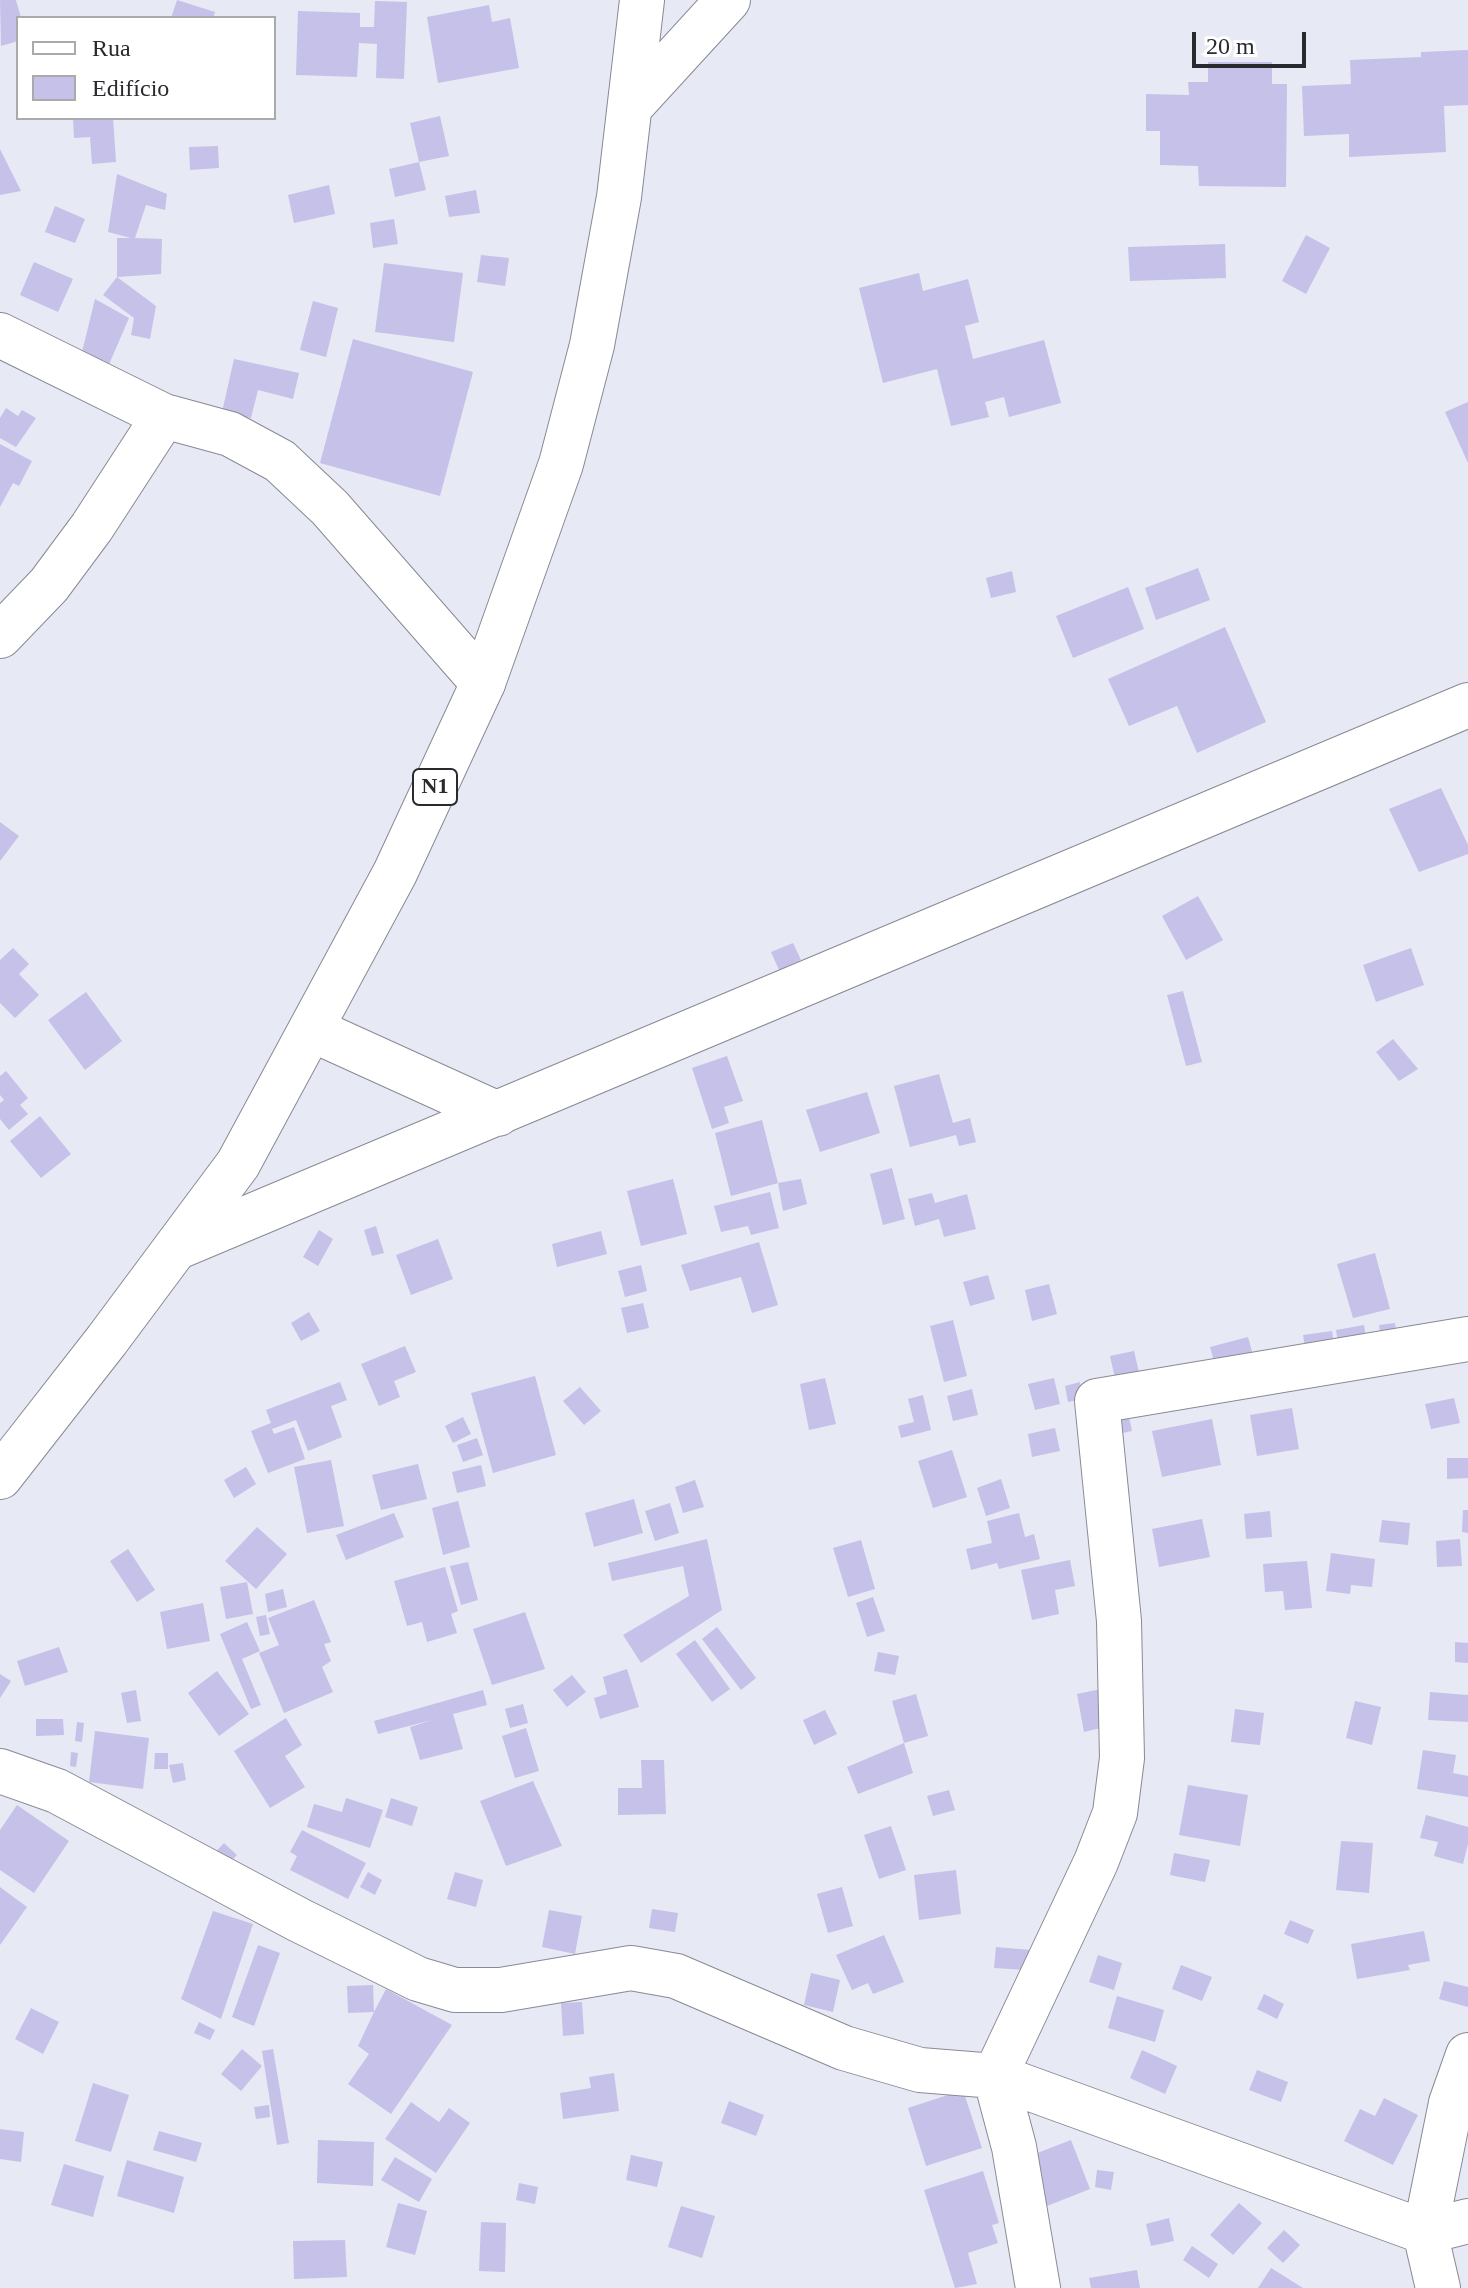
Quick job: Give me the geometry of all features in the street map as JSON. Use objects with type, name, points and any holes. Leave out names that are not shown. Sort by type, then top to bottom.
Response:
[{"type":"main road","name":"N1","points":[[0,1477],[178,1247],[238,1164],[395,873],[483,683],[565,449],[592,345],[619,197],[642,0]]},
{"type":"main road","points":[[630,107],[728,0]]},
{"type":"main road","points":[[0,335],[164,416],[230,434],[280,461],[330,508],[483,683]]},
{"type":"main road","points":[[0,636],[49,585],[92,527],[164,416]]},
{"type":"main road","points":[[178,1247],[1468,705]]},
{"type":"main road","points":[[313,1030],[498,1114]]},
{"type":"main road","points":[[1038,2288],[1014,2147],[995,2076],[1096,1862],[1115,1813],[1122,1758],[1119,1621],[1097,1401],[1468,1339]]},
{"type":"main road","points":[[0,1771],[57,1791],[299,1920],[418,1979],[455,1990],[501,1990],[631,1968],[676,1976],[844,2048],[920,2070],[995,2076],[1425,2232],[1468,2221]]},
{"type":"main road","points":[[1438,2288],[1425,2232],[1451,2103],[1468,2055]]},
{"type":"building","points":[[0,0],[16,0],[20,16],[16,16],[16,42],[1,46]]},
{"type":"building","points":[[177,0],[215,12],[214,16],[172,16]]},
{"type":"building","points":[[375,1],[407,2],[404,79],[376,78],[377,44],[359,43],[357,77],[296,75],[298,11],[360,13],[360,27],[374,27]]},
{"type":"building","points":[[489,5],[492,22],[510,18],[519,68],[438,83],[427,17]]},
{"type":"building","points":[[1468,50],[1468,105],[1444,106],[1446,152],[1349,157],[1349,134],[1304,136],[1302,86],[1351,84],[1350,60],[1421,57],[1421,52]]},
{"type":"building","points":[[1208,62],[1272,62],[1272,84],[1287,84],[1286,187],[1199,186],[1198,166],[1160,165],[1160,131],[1146,131],[1146,94],[1189,95],[1188,82],[1208,82]]},
{"type":"building","points":[[440,116],[449,156],[419,162],[410,123]]},
{"type":"building","points":[[73,120],[113,120],[116,162],[92,164],[90,137],[74,138]]},
{"type":"building","points":[[218,146],[219,168],[190,170],[189,147]]},
{"type":"building","points":[[0,149],[21,191],[0,195]]},
{"type":"building","points":[[419,162],[426,190],[395,197],[389,169]]},
{"type":"building","points":[[117,174],[167,194],[165,210],[146,205],[135,238],[162,239],[161,274],[117,277],[117,238],[131,238],[108,232]]},
{"type":"building","points":[[329,185],[335,214],[294,223],[288,195]]},
{"type":"building","points":[[476,190],[480,213],[449,217],[445,196]]},
{"type":"building","points":[[55,206],[85,219],[75,243],[45,232]]},
{"type":"building","points":[[394,219],[398,244],[373,248],[370,223]]},
{"type":"building","points":[[1306,235],[1330,248],[1306,294],[1282,281]]},
{"type":"building","points":[[1225,244],[1226,278],[1130,281],[1128,247]]},
{"type":"building","points":[[481,255],[509,258],[505,286],[477,282]]},
{"type":"building","points":[[34,262],[73,279],[58,312],[20,295]]},
{"type":"building","points":[[384,263],[463,273],[454,342],[375,332]]},
{"type":"building","points":[[919,273],[923,291],[968,279],[979,322],[965,326],[973,359],[1044,340],[1061,403],[1009,417],[1004,397],[985,402],[989,417],[951,426],[937,369],[883,383],[859,288]]},
{"type":"building","points":[[117,277],[156,306],[150,339],[131,335],[134,318],[103,295]]},
{"type":"building","points":[[95,299],[129,318],[107,369],[80,360]]},
{"type":"building","points":[[313,301],[338,308],[326,357],[300,350]]},
{"type":"building","points":[[353,339],[473,372],[440,496],[320,463]]},
{"type":"building","points":[[234,359],[299,373],[293,399],[258,390],[251,418],[222,412]]},
{"type":"building","points":[[1468,402],[1468,463],[1445,412]]},
{"type":"building","points":[[6,408],[18,416],[22,410],[36,418],[16,447],[0,438],[0,418]]},
{"type":"building","points":[[0,444],[32,461],[19,486],[13,483],[0,507]]},
{"type":"building","points":[[1198,568],[1210,600],[1156,620],[1145,588]]},
{"type":"building","points":[[1012,571],[1016,592],[991,598],[986,578]]},
{"type":"building","points":[[1128,587],[1144,629],[1073,658],[1056,616]]},
{"type":"building","points":[[1225,627],[1266,722],[1197,753],[1177,706],[1129,726],[1108,679]]},
{"type":"building","points":[[1441,788],[1468,845],[1468,854],[1419,872],[1389,809]]},
{"type":"building","points":[[0,822],[19,836],[0,861]]},
{"type":"building","points":[[1198,896],[1223,940],[1186,960],[1162,916]]},
{"type":"building","points":[[793,943],[801,960],[779,970],[771,952]]},
{"type":"building","points":[[13,948],[29,964],[19,974],[39,995],[15,1018],[0,1003],[0,960]]},
{"type":"building","points":[[1411,948],[1424,985],[1376,1002],[1363,965]]},
{"type":"building","points":[[1183,991],[1202,1062],[1186,1066],[1167,995]]},
{"type":"building","points":[[86,992],[122,1041],[85,1070],[48,1020]]},
{"type":"building","points":[[1393,1039],[1418,1069],[1399,1081],[1376,1052]]},
{"type":"building","points":[[727,1056],[743,1101],[724,1107],[729,1123],[712,1129],[692,1068]]},
{"type":"building","points":[[6,1071],[28,1098],[20,1105],[28,1114],[9,1130],[0,1119],[0,1103],[4,1100],[0,1095],[0,1076]]},
{"type":"building","points":[[939,1074],[953,1123],[970,1118],[976,1142],[959,1146],[956,1135],[910,1147],[894,1086]]},
{"type":"building","points":[[867,1092],[880,1133],[820,1152],[806,1110]]},
{"type":"building","points":[[40,1116],[71,1154],[41,1178],[10,1141]]},
{"type":"building","points":[[762,1120],[778,1183],[731,1196],[715,1133]]},
{"type":"building","points":[[892,1168],[905,1219],[883,1225],[870,1174]]},
{"type":"building","points":[[673,1179],[687,1234],[641,1246],[627,1191]]},
{"type":"building","points":[[801,1179],[807,1204],[783,1211],[778,1183]]},
{"type":"building","points":[[770,1192],[779,1228],[751,1235],[748,1226],[721,1232],[714,1206]]},
{"type":"building","points":[[932,1193],[935,1203],[967,1194],[976,1229],[944,1237],[939,1219],[915,1226],[908,1199]]},
{"type":"building","points":[[376,1226],[384,1253],[372,1256],[364,1230]]},
{"type":"building","points":[[319,1230],[333,1239],[318,1266],[303,1257]]},
{"type":"building","points":[[601,1231],[607,1254],[557,1267],[552,1244]]},
{"type":"building","points":[[438,1239],[453,1279],[411,1295],[396,1255]]},
{"type":"building","points":[[759,1242],[778,1305],[752,1313],[741,1277],[690,1291],[681,1265]]},
{"type":"building","points":[[1375,1253],[1390,1309],[1353,1318],[1337,1264]]},
{"type":"building","points":[[641,1265],[647,1291],[625,1297],[618,1271]]},
{"type":"building","points":[[988,1275],[995,1299],[970,1306],[963,1282]]},
{"type":"building","points":[[1049,1284],[1057,1314],[1032,1321],[1025,1290]]},
{"type":"building","points":[[643,1303],[649,1328],[627,1333],[621,1308]]},
{"type":"building","points":[[309,1312],[320,1331],[301,1341],[291,1323]]},
{"type":"building","points":[[953,1320],[967,1376],[944,1382],[930,1326]]},
{"type":"building","points":[[1395,1323],[1397,1338],[1381,1340],[1379,1325]]},
{"type":"building","points":[[1364,1325],[1367,1344],[1339,1349],[1336,1330]]},
{"type":"building","points":[[1332,1331],[1335,1350],[1306,1353],[1303,1335]]},
{"type":"building","points":[[1248,1337],[1254,1359],[1216,1368],[1210,1347]]},
{"type":"building","points":[[405,1346],[416,1372],[394,1381],[400,1397],[379,1406],[361,1364]]},
{"type":"building","points":[[1134,1351],[1139,1372],[1115,1378],[1110,1356]]},
{"type":"building","points":[[535,1376],[556,1455],[493,1473],[471,1393]]},
{"type":"building","points":[[825,1378],[836,1424],[809,1430],[800,1384]]},
{"type":"building","points":[[1054,1378],[1060,1404],[1035,1410],[1028,1384]]},
{"type":"building","points":[[340,1382],[347,1400],[331,1406],[342,1437],[308,1451],[296,1420],[272,1429],[274,1434],[294,1427],[305,1459],[268,1473],[251,1431],[271,1423],[266,1410]]},
{"type":"building","points":[[1080,1382],[1083,1399],[1068,1402],[1065,1386]]},
{"type":"building","points":[[580,1387],[601,1411],[584,1425],[563,1401]]},
{"type":"building","points":[[972,1389],[978,1415],[953,1421],[947,1396]]},
{"type":"building","points":[[923,1395],[931,1430],[901,1438],[898,1426],[914,1422],[908,1399]]},
{"type":"building","points":[[1454,1398],[1460,1423],[1431,1429],[1425,1404]]},
{"type":"building","points":[[1127,1408],[1132,1431],[1113,1435],[1108,1412]]},
{"type":"building","points":[[1292,1408],[1299,1449],[1257,1456],[1250,1415]]},
{"type":"building","points":[[463,1417],[471,1434],[453,1443],[445,1426]]},
{"type":"building","points":[[1212,1419],[1221,1465],[1162,1477],[1152,1431]]},
{"type":"building","points":[[1055,1428],[1060,1451],[1032,1457],[1028,1434]]},
{"type":"building","points":[[477,1438],[483,1455],[463,1462],[457,1445]]},
{"type":"building","points":[[952,1450],[967,1497],[933,1508],[918,1461]]},
{"type":"building","points":[[1447,1458],[1468,1458],[1468,1478],[1447,1479]]},
{"type":"building","points":[[331,1460],[344,1526],[307,1533],[294,1467]]},
{"type":"building","points":[[418,1464],[427,1499],[381,1510],[372,1475]]},
{"type":"building","points":[[481,1465],[486,1486],[457,1493],[452,1472]]},
{"type":"building","points":[[246,1467],[256,1484],[234,1498],[224,1480]]},
{"type":"building","points":[[1001,1479],[1010,1508],[986,1516],[977,1488]]},
{"type":"building","points":[[695,1480],[704,1507],[683,1513],[675,1487]]},
{"type":"building","points":[[634,1499],[643,1533],[594,1547],[585,1513]]},
{"type":"building","points":[[458,1501],[470,1547],[443,1555],[432,1508]]},
{"type":"building","points":[[670,1503],[679,1533],[655,1541],[645,1511]]},
{"type":"building","points":[[1463,1510],[1468,1510],[1468,1533],[1462,1532]]},
{"type":"building","points":[[1270,1511],[1272,1537],[1246,1539],[1244,1514]]},
{"type":"building","points":[[394,1513],[404,1537],[346,1560],[336,1535]]},
{"type":"building","points":[[1019,1513],[1025,1537],[1034,1534],[1040,1559],[999,1569],[997,1563],[971,1570],[966,1549],[992,1543],[987,1521]]},
{"type":"building","points":[[1202,1519],[1210,1557],[1159,1567],[1152,1529]]},
{"type":"building","points":[[1382,1520],[1410,1523],[1408,1545],[1379,1542]]},
{"type":"building","points":[[257,1527],[287,1554],[256,1589],[225,1561]]},
{"type":"building","points":[[707,1539],[722,1610],[641,1663],[623,1635],[689,1596],[683,1566],[612,1581],[608,1563]]},
{"type":"building","points":[[1460,1539],[1462,1566],[1437,1567],[1436,1541]]},
{"type":"building","points":[[861,1540],[875,1589],[848,1597],[833,1548]]},
{"type":"building","points":[[128,1549],[155,1590],[137,1602],[110,1561]]},
{"type":"building","points":[[1331,1553],[1375,1559],[1372,1587],[1351,1585],[1350,1594],[1326,1591]]},
{"type":"building","points":[[1070,1560],[1075,1586],[1055,1590],[1059,1614],[1032,1620],[1021,1570]]},
{"type":"building","points":[[1307,1561],[1312,1608],[1285,1610],[1283,1591],[1265,1592],[1263,1564]]},
{"type":"building","points":[[468,1562],[478,1600],[461,1605],[450,1566]]},
{"type":"building","points":[[445,1567],[458,1611],[451,1614],[457,1633],[427,1642],[422,1622],[407,1626],[394,1581]]},
{"type":"building","points":[[247,1582],[253,1614],[226,1619],[220,1587]]},
{"type":"building","points":[[283,1589],[287,1607],[268,1612],[265,1594]]},
{"type":"building","points":[[873,1597],[885,1631],[867,1637],[856,1603]]},
{"type":"building","points":[[314,1600],[331,1642],[324,1644],[331,1661],[322,1667],[333,1692],[284,1713],[259,1653],[279,1645],[268,1618]]},
{"type":"building","points":[[203,1603],[210,1641],[167,1649],[160,1612]]},
{"type":"building","points":[[525,1612],[545,1669],[492,1685],[473,1629]]},
{"type":"building","points":[[266,1615],[270,1634],[260,1636],[256,1617]]},
{"type":"building","points":[[247,1622],[260,1651],[242,1659],[261,1705],[251,1709],[220,1634]]},
{"type":"building","points":[[717,1627],[756,1678],[741,1690],[702,1639]]},
{"type":"building","points":[[695,1640],[730,1689],[712,1702],[676,1654]]},
{"type":"building","points":[[1455,1642],[1468,1643],[1468,1663],[1455,1662]]},
{"type":"building","points":[[59,1647],[68,1672],[25,1686],[17,1661]]},
{"type":"building","points":[[878,1652],[899,1656],[895,1675],[874,1671]]},
{"type":"building","points":[[627,1669],[639,1707],[600,1719],[594,1698],[607,1694],[603,1677]]},
{"type":"building","points":[[217,1671],[249,1714],[219,1736],[188,1693]]},
{"type":"building","points":[[0,1674],[11,1681],[0,1698]]},
{"type":"building","points":[[572,1675],[586,1692],[567,1707],[553,1690]]},
{"type":"building","points":[[1101,1689],[1109,1726],[1084,1732],[1077,1694]]},
{"type":"building","points":[[136,1690],[141,1721],[127,1723],[121,1693]]},
{"type":"building","points":[[483,1690],[487,1705],[453,1714],[463,1749],[420,1760],[410,1727],[432,1720],[378,1734],[374,1721]]},
{"type":"building","points":[[1430,1692],[1468,1695],[1468,1722],[1428,1720]]},
{"type":"building","points":[[916,1694],[928,1736],[904,1743],[892,1701]]},
{"type":"building","points":[[1355,1701],[1381,1707],[1372,1745],[1346,1738]]},
{"type":"building","points":[[523,1704],[528,1723],[510,1728],[505,1709]]},
{"type":"building","points":[[1235,1709],[1264,1713],[1260,1745],[1231,1742]]},
{"type":"building","points":[[825,1710],[837,1734],[814,1745],[803,1720]]},
{"type":"building","points":[[286,1718],[302,1745],[285,1756],[305,1787],[270,1808],[234,1751]]},
{"type":"building","points":[[36,1719],[63,1719],[64,1735],[36,1736]]},
{"type":"building","points":[[77,1722],[84,1723],[82,1742],[75,1741]]},
{"type":"building","points":[[526,1728],[539,1771],[515,1778],[502,1736]]},
{"type":"building","points":[[95,1731],[149,1738],[143,1789],[89,1782]]},
{"type":"building","points":[[904,1743],[913,1773],[858,1794],[847,1767]]},
{"type":"building","points":[[1423,1750],[1456,1755],[1453,1773],[1468,1776],[1468,1797],[1417,1789]]},
{"type":"building","points":[[71,1752],[78,1753],[76,1767],[70,1766]]},
{"type":"building","points":[[155,1753],[168,1753],[168,1769],[154,1769]]},
{"type":"building","points":[[641,1760],[664,1760],[666,1814],[618,1815],[618,1788],[642,1788]]},
{"type":"building","points":[[183,1763],[186,1780],[173,1783],[169,1765]]},
{"type":"building","points":[[533,1781],[562,1846],[506,1866],[480,1801]]},
{"type":"building","points":[[1188,1785],[1248,1795],[1240,1846],[1179,1835]]},
{"type":"building","points":[[949,1790],[955,1810],[933,1816],[927,1796]]},
{"type":"building","points":[[346,1798],[383,1810],[370,1848],[307,1827],[314,1804],[342,1812]]},
{"type":"building","points":[[391,1798],[418,1807],[412,1826],[385,1817]]},
{"type":"building","points":[[17,1805],[69,1841],[34,1893],[0,1870],[0,1830]]},
{"type":"building","points":[[1426,1815],[1468,1827],[1463,1864],[1434,1856],[1438,1842],[1420,1838]]},
{"type":"building","points":[[891,1826],[906,1870],[879,1879],[864,1835]]},
{"type":"building","points":[[302,1830],[366,1863],[348,1899],[290,1870],[297,1856],[290,1852]]},
{"type":"building","points":[[1341,1841],[1373,1843],[1369,1893],[1336,1890]]},
{"type":"building","points":[[224,1843],[237,1855],[222,1871],[209,1859]]},
{"type":"building","points":[[1174,1853],[1210,1860],[1205,1882],[1170,1875]]},
{"type":"building","points":[[956,1870],[961,1914],[919,1920],[914,1875]]},
{"type":"building","points":[[368,1872],[382,1880],[375,1895],[360,1887]]},
{"type":"building","points":[[455,1872],[483,1880],[476,1907],[447,1899]]},
{"type":"building","points":[[0,1887],[27,1907],[0,1945]]},
{"type":"building","points":[[842,1887],[853,1926],[828,1933],[817,1894]]},
{"type":"building","points":[[652,1909],[678,1913],[675,1932],[649,1928]]},
{"type":"building","points":[[549,1910],[582,1916],[575,1954],[542,1947]]},
{"type":"building","points":[[213,1911],[253,1924],[221,2019],[181,1999]]},
{"type":"building","points":[[1290,1920],[1314,1930],[1308,1944],[1284,1934]]},
{"type":"building","points":[[1424,1931],[1430,1961],[1408,1965],[1410,1970],[1357,1979],[1351,1944]]},
{"type":"building","points":[[884,1935],[904,1982],[873,1994],[868,1983],[852,1990],[836,1955]]},
{"type":"building","points":[[258,1945],[280,1953],[254,2026],[232,2017]]},
{"type":"building","points":[[996,1947],[1043,1951],[1041,1971],[994,1968]]},
{"type":"building","points":[[1098,1955],[1122,1963],[1114,1990],[1089,1982]]},
{"type":"building","points":[[1181,1965],[1212,1977],[1202,2001],[1172,1989]]},
{"type":"building","points":[[811,1973],[840,1980],[833,2012],[804,2005]]},
{"type":"building","points":[[1444,1981],[1468,1987],[1468,2007],[1439,1999]]},
{"type":"building","points":[[373,1985],[374,2012],[348,2013],[347,1986]]},
{"type":"building","points":[[386,1989],[452,2025],[391,2114],[348,2084],[369,2054],[358,2046]]},
{"type":"building","points":[[1264,1994],[1284,2004],[1277,2019],[1257,2009]]},
{"type":"building","points":[[1117,1996],[1164,2010],[1155,2042],[1108,2028]]},
{"type":"building","points":[[582,2002],[584,2034],[563,2036],[561,2003]]},
{"type":"building","points":[[31,2008],[59,2022],[43,2054],[15,2039]]},
{"type":"building","points":[[199,2022],[215,2030],[210,2040],[194,2033]]},
{"type":"building","points":[[242,2049],[262,2066],[241,2091],[221,2074]]},
{"type":"building","points":[[273,2049],[289,2143],[277,2145],[262,2051]]},
{"type":"building","points":[[1142,2050],[1177,2066],[1165,2094],[1130,2078]]},
{"type":"building","points":[[1257,2070],[1288,2082],[1281,2102],[1249,2090]]},
{"type":"building","points":[[614,2073],[619,2111],[563,2119],[560,2093],[591,2088],[589,2077]]},
{"type":"building","points":[[93,2083],[129,2095],[111,2152],[75,2141]]},
{"type":"building","points":[[963,2090],[982,2148],[926,2166],[908,2108]]},
{"type":"building","points":[[1384,2098],[1418,2115],[1393,2165],[1344,2141],[1360,2109],[1375,2116]]},
{"type":"building","points":[[729,2101],[764,2115],[756,2136],[721,2123]]},
{"type":"building","points":[[411,2102],[439,2122],[449,2108],[470,2123],[436,2173],[385,2139]]},
{"type":"building","points":[[269,2105],[270,2117],[256,2119],[254,2107]]},
{"type":"building","points":[[0,2129],[24,2132],[21,2162],[0,2159]]},
{"type":"building","points":[[159,2131],[202,2143],[196,2162],[153,2150]]},
{"type":"building","points":[[318,2140],[374,2142],[373,2186],[317,2183]]},
{"type":"building","points":[[1071,2140],[1090,2189],[1047,2206],[1027,2157]]},
{"type":"building","points":[[631,2155],[663,2162],[657,2187],[626,2180]]},
{"type":"building","points":[[395,2157],[432,2179],[419,2202],[381,2180]]},
{"type":"building","points":[[127,2160],[184,2177],[174,2213],[117,2196]]},
{"type":"building","points":[[64,2164],[104,2176],[93,2217],[51,2205]]},
{"type":"building","points":[[1097,2170],[1114,2172],[1111,2190],[1095,2187]]},
{"type":"building","points":[[983,2171],[999,2223],[992,2225],[998,2243],[968,2253],[977,2284],[955,2288],[924,2190]]},
{"type":"building","points":[[519,2183],[538,2187],[535,2204],[516,2200]]},
{"type":"building","points":[[398,2203],[427,2211],[415,2255],[386,2247]]},
{"type":"building","points":[[1239,2203],[1262,2223],[1233,2255],[1210,2235]]},
{"type":"building","points":[[681,2206],[715,2216],[702,2258],[668,2247]]},
{"type":"building","points":[[1169,2218],[1174,2241],[1151,2246],[1146,2224]]},
{"type":"building","points":[[481,2222],[506,2223],[505,2272],[479,2271]]},
{"type":"building","points":[[1284,2230],[1300,2245],[1283,2263],[1267,2248]]},
{"type":"building","points":[[345,2240],[347,2277],[294,2279],[293,2241]]},
{"type":"building","points":[[1192,2246],[1218,2264],[1209,2278],[1183,2260]]},
{"type":"building","points":[[1271,2268],[1303,2288],[1258,2288]]},
{"type":"building","points":[[1137,2270],[1140,2288],[1091,2288],[1089,2278]]}]
